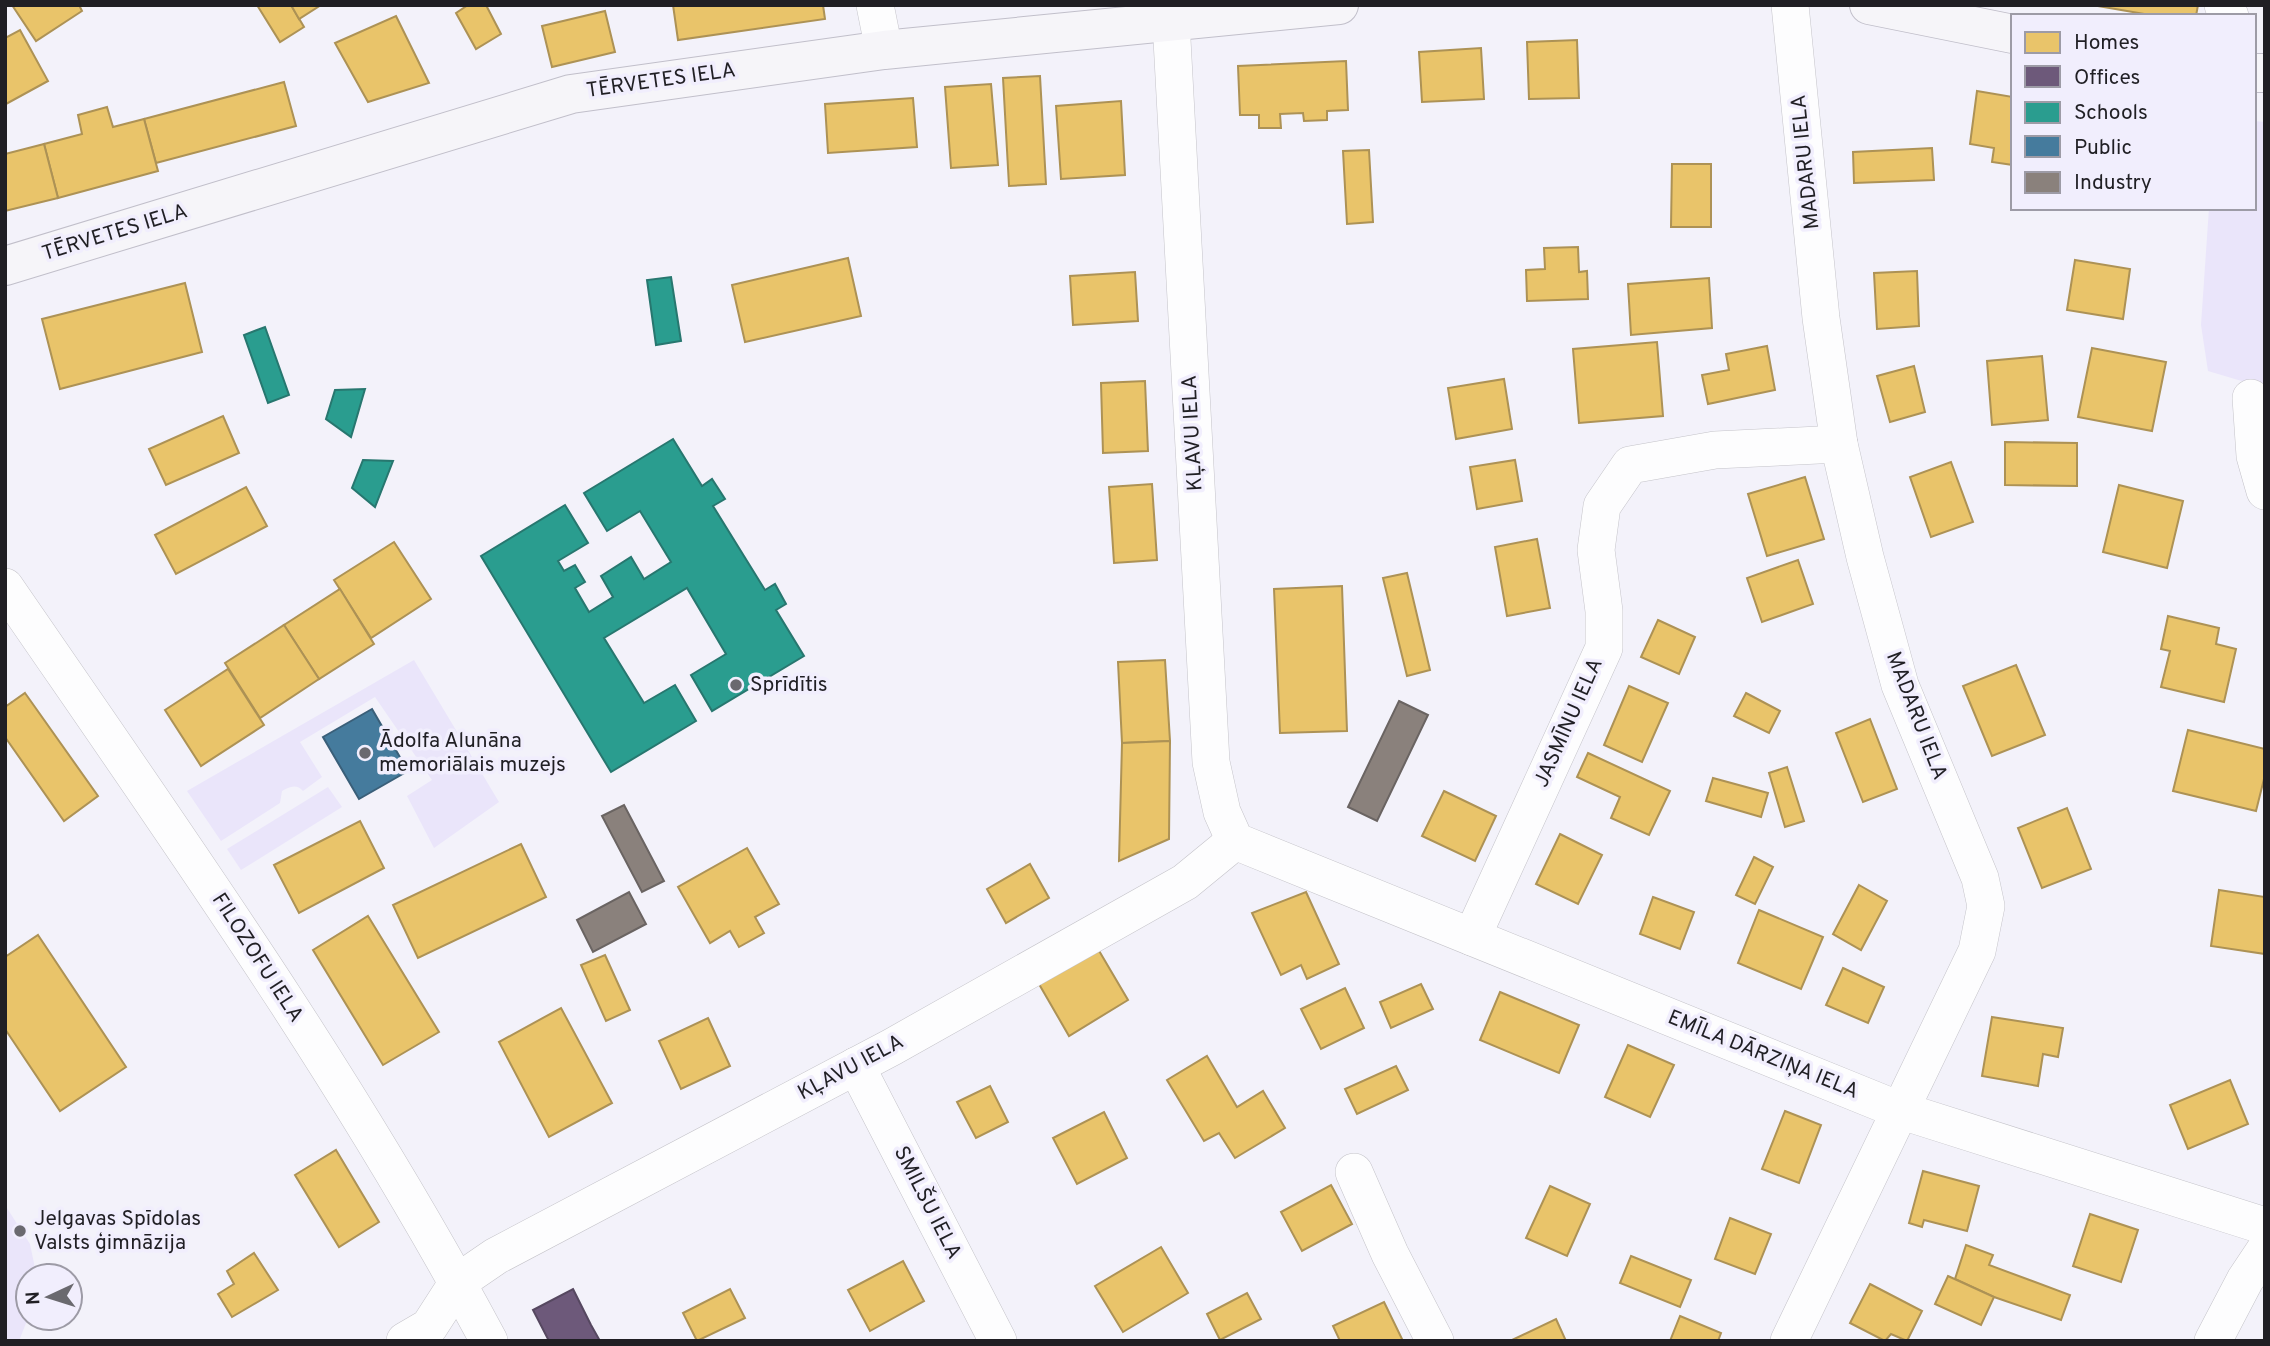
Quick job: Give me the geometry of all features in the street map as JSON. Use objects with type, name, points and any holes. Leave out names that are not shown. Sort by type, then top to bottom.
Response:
[{"type":"main road","name":"TĒRVETES IELA","points":[[5,266],[571,94],[884,50],[1339,5]]},
{"type":"main road","points":[[1869,5],[2011,34]]},
{"type":"street","points":[[875,5],[884,50]]},
{"type":"street","name":"MADARU IELA","points":[[1788,1341],[1978,951],[1986,906],[1971,855],[1900,685],[1865,557],[1839,444],[1821,318],[1790,5]]},
{"type":"street","name":"KĻAVU IELA","points":[[458,1282],[496,1256],[572,1214],[856,1066],[1185,882],[1235,841],[1222,811],[1210,762],[1171,21]]},
{"type":"street","points":[[2251,398],[2255,456],[2265,491]]},
{"type":"street","name":"JASMĪNU IELA","points":[[1472,937],[1604,648],[1604,611],[1596,550],[1601,506],[1630,465],[1715,450],[1839,444]]},
{"type":"street","name":"FILOZOFU IELA","points":[[5,587],[259,957],[458,1282],[489,1341]]},
{"type":"street","name":"EMĪLA DĀRZIŅA IELA","points":[[1235,841],[1899,1110],[2265,1226]]},
{"type":"street","name":"SMILŠU IELA","points":[[856,1066],[998,1341]]},
{"type":"street","points":[[1354,1172],[1390,1254],[1435,1341]]},
{"type":"street","points":[[2213,1341],[2245,1280],[2265,1250]]},
{"type":"street","points":[[405,1341],[429,1327],[458,1282]]},
{"type":"shaded area","points":[[2256,121],[2265,122],[2265,388],[2208,371],[2201,325],[2209,210],[2256,210]]},
{"type":"shaded area","points":[[414,660],[499,802],[434,848],[407,796],[432,780],[375,697],[300,742],[322,777],[303,791],[295,786],[282,791],[280,803],[221,841],[187,791]]},
{"type":"shaded area","points":[[328,787],[342,807],[241,870],[227,849]]},
{"type":"shaded area","points":[[5,1205],[30,1244],[34,1262],[14,1262],[14,1332],[23,1332],[19,1341],[5,1341]]},
{"type":"building: Homes","points":[[12,5],[79,5],[82,11],[36,41]]},
{"type":"building: Homes","points":[[257,5],[291,5],[304,27],[280,42]]},
{"type":"building: Homes","points":[[291,5],[321,5],[299,19]]},
{"type":"building: Homes","points":[[468,5],[486,5],[501,34],[476,49],[456,13]]},
{"type":"building: Homes","points":[[673,5],[823,5],[825,19],[678,40]]},
{"type":"building: Homes","points":[[2092,5],[2198,5],[2196,14],[2144,14]]},
{"type":"building: Homes","points":[[605,11],[615,52],[552,67],[542,26]]},
{"type":"building: Homes","points":[[396,16],[429,83],[368,102],[335,43]]},
{"type":"building: Homes","points":[[20,30],[48,81],[6,104],[5,38]]},
{"type":"building: Homes","points":[[1577,40],[1579,98],[1529,99],[1527,42]]},
{"type":"building: Homes","points":[[1481,48],[1484,99],[1422,102],[1419,52]]},
{"type":"building: Homes","points":[[1346,61],[1348,110],[1327,111],[1327,120],[1304,121],[1303,113],[1280,114],[1281,128],[1259,128],[1259,115],[1240,115],[1238,66]]},
{"type":"building: Homes","points":[[1040,76],[1046,184],[1009,186],[1003,78]]},
{"type":"building: Homes","points":[[284,82],[296,126],[156,163],[144,119]]},
{"type":"building: Homes","points":[[991,84],[998,165],[951,168],[945,87]]},
{"type":"building: Homes","points":[[1977,91],[2011,97],[2011,165],[1992,162],[1994,148],[1970,144]]},
{"type":"building: Homes","points":[[913,98],[917,147],[828,153],[825,104]]},
{"type":"building: Homes","points":[[1121,101],[1125,175],[1061,179],[1056,106]]},
{"type":"building: Homes","points":[[107,107],[113,127],[144,119],[158,171],[58,198],[44,144],[82,134],[78,115]]},
{"type":"building: Homes","points":[[44,144],[58,198],[5,211],[5,154]]},
{"type":"building: Homes","points":[[1932,148],[1934,180],[1854,183],[1853,152]]},
{"type":"building: Homes","points":[[1369,150],[1373,222],[1347,224],[1343,151]]},
{"type":"building: Homes","points":[[1672,164],[1711,164],[1711,227],[1671,227]]},
{"type":"building: Homes","points":[[1578,247],[1579,272],[1587,271],[1588,299],[1527,301],[1526,270],[1545,269],[1544,248]]},
{"type":"building: Homes","points":[[848,258],[861,316],[745,342],[732,285]]},
{"type":"building: Homes","points":[[2075,260],[2130,269],[2123,319],[2067,310]]},
{"type":"building: Homes","points":[[1917,271],[1919,326],[1877,329],[1874,273]]},
{"type":"building: Homes","points":[[1135,272],[1138,321],[1073,325],[1070,276]]},
{"type":"building: Homes","points":[[1709,278],[1712,328],[1631,335],[1628,284]]},
{"type":"building: Homes","points":[[185,283],[202,352],[60,389],[42,319]]},
{"type":"building: Homes","points":[[1657,342],[1663,416],[1579,423],[1573,349]]},
{"type":"building: Homes","points":[[1767,346],[1775,390],[1708,404],[1702,375],[1729,370],[1726,354]]},
{"type":"building: Homes","points":[[2092,348],[2166,362],[2152,431],[2078,417]]},
{"type":"building: Homes","points":[[2042,356],[2048,420],[1992,425],[1987,361]]},
{"type":"building: Homes","points":[[1914,366],[1925,412],[1890,422],[1877,376]]},
{"type":"building: Homes","points":[[1504,379],[1512,429],[1456,439],[1448,388]]},
{"type":"building: Homes","points":[[1145,381],[1148,451],[1103,453],[1101,383]]},
{"type":"building: Homes","points":[[223,416],[239,453],[166,485],[149,449]]},
{"type":"building: Homes","points":[[2005,442],[2077,443],[2077,486],[2005,485]]},
{"type":"building: Homes","points":[[1515,460],[1522,501],[1477,509],[1470,467]]},
{"type":"building: Homes","points":[[1951,462],[1973,522],[1931,537],[1910,477]]},
{"type":"building: Homes","points":[[1805,477],[1824,539],[1767,556],[1748,494]]},
{"type":"building: Homes","points":[[1152,484],[1157,560],[1114,563],[1109,487]]},
{"type":"building: Homes","points":[[2119,485],[2183,501],[2167,568],[2103,552]]},
{"type":"building: Homes","points":[[246,487],[267,526],[176,574],[155,535]]},
{"type":"building: Homes","points":[[1537,539],[1550,608],[1507,616],[1495,547]]},
{"type":"building: Homes","points":[[394,542],[431,599],[371,638],[334,580]]},
{"type":"building: Homes","points":[[1798,560],[1813,604],[1762,622],[1747,578]]},
{"type":"building: Homes","points":[[1407,573],[1430,670],[1407,676],[1383,578]]},
{"type":"building: Homes","points":[[1342,586],[1347,731],[1280,733],[1274,589]]},
{"type":"building: Homes","points":[[340,589],[374,644],[319,679],[284,625]]},
{"type":"building: Homes","points":[[2168,616],[2219,628],[2216,644],[2236,649],[2224,702],[2161,687],[2170,651],[2161,649]]},
{"type":"building: Homes","points":[[1658,620],[1695,637],[1679,674],[1641,657]]},
{"type":"building: Homes","points":[[284,625],[319,679],[260,718],[225,663]]},
{"type":"building: Homes","points":[[1165,660],[1170,741],[1122,743],[1118,662]]},
{"type":"building: Homes","points":[[2016,665],[2045,735],[1992,756],[1963,686]]},
{"type":"building: Homes","points":[[228,669],[264,725],[201,766],[165,710]]},
{"type":"building: Homes","points":[[1629,686],[1668,703],[1642,762],[1604,745]]},
{"type":"building: Homes","points":[[25,693],[98,796],[64,821],[5,737],[5,707]]},
{"type":"building: Homes","points":[[1746,693],[1780,711],[1769,733],[1734,716]]},
{"type":"building: Homes","points":[[1870,719],[1897,789],[1863,802],[1836,733]]},
{"type":"building: Homes","points":[[2188,730],[2265,749],[2265,775],[2256,811],[2173,791]]},
{"type":"building: Homes","points":[[1170,741],[1169,839],[1119,861],[1122,743]]},
{"type":"building: Homes","points":[[1588,753],[1670,791],[1649,835],[1611,818],[1620,797],[1577,777]]},
{"type":"building: Homes","points":[[1787,767],[1804,821],[1785,827],[1769,773]]},
{"type":"building: Homes","points":[[1713,778],[1768,793],[1761,817],[1706,801]]},
{"type":"building: Homes","points":[[1444,791],[1496,816],[1475,861],[1422,836]]},
{"type":"building: Homes","points":[[2067,808],[2091,869],[2042,888],[2018,828]]},
{"type":"building: Homes","points":[[360,821],[384,868],[299,913],[274,865]]},
{"type":"building: Homes","points":[[1560,834],[1602,855],[1578,904],[1536,884]]},
{"type":"building: Homes","points":[[521,844],[546,897],[418,958],[393,905]]},
{"type":"building: Homes","points":[[747,848],[779,904],[755,917],[764,933],[739,947],[730,931],[710,943],[678,887]]},
{"type":"building: Homes","points":[[1754,857],[1773,867],[1755,904],[1736,895]]},
{"type":"building: Homes","points":[[1030,864],[1049,898],[1006,923],[987,889]]},
{"type":"building: Homes","points":[[1859,885],[1887,901],[1861,950],[1833,934]]},
{"type":"building: Homes","points":[[2219,890],[2265,897],[2265,954],[2211,946]]},
{"type":"building: Homes","points":[[1306,892],[1339,964],[1307,979],[1301,965],[1281,975],[1252,913]]},
{"type":"building: Homes","points":[[1653,897],[1694,912],[1680,949],[1640,934]]},
{"type":"building: Homes","points":[[1759,910],[1823,937],[1801,989],[1738,963]]},
{"type":"building: Homes","points":[[368,916],[439,1032],[383,1065],[313,950]]},
{"type":"building: Homes","points":[[38,935],[126,1067],[60,1111],[5,1029],[5,957]]},
{"type":"building: Homes","points":[[1098,949],[1128,1000],[1069,1036],[1039,984]]},
{"type":"building: Homes","points":[[605,955],[630,1010],[606,1021],[581,965]]},
{"type":"building: Homes","points":[[1843,968],[1884,987],[1868,1023],[1826,1005]]},
{"type":"building: Homes","points":[[1421,984],[1433,1009],[1391,1028],[1380,1002]]},
{"type":"building: Homes","points":[[1345,988],[1364,1028],[1321,1049],[1301,1009]]},
{"type":"building: Homes","points":[[1500,992],[1579,1025],[1559,1073],[1480,1040]]},
{"type":"building: Homes","points":[[561,1008],[612,1103],[549,1137],[499,1042]]},
{"type":"building: Homes","points":[[1992,1017],[2063,1028],[2058,1057],[2043,1054],[2038,1086],[1982,1076]]},
{"type":"building: Homes","points":[[708,1018],[730,1066],[681,1089],[659,1041]]},
{"type":"building: Homes","points":[[1628,1045],[1674,1065],[1650,1117],[1605,1097]]},
{"type":"building: Homes","points":[[1207,1056],[1237,1107],[1263,1091],[1285,1128],[1235,1158],[1219,1133],[1204,1141],[1167,1080]]},
{"type":"building: Homes","points":[[1396,1066],[1408,1090],[1357,1114],[1345,1089]]},
{"type":"building: Homes","points":[[2230,1080],[2248,1124],[2188,1149],[2170,1105]]},
{"type":"building: Homes","points":[[990,1086],[1008,1122],[976,1138],[957,1102]]},
{"type":"building: Homes","points":[[1785,1111],[1821,1125],[1799,1183],[1762,1169]]},
{"type":"building: Homes","points":[[1104,1112],[1127,1158],[1077,1184],[1053,1138]]},
{"type":"building: Homes","points":[[336,1150],[379,1222],[339,1247],[295,1175]]},
{"type":"building: Homes","points":[[1923,1171],[1979,1186],[1967,1231],[1924,1220],[1922,1227],[1909,1223]]},
{"type":"building: Homes","points":[[1331,1185],[1352,1224],[1302,1251],[1281,1212]]},
{"type":"building: Homes","points":[[1550,1186],[1590,1204],[1567,1256],[1526,1238]]},
{"type":"building: Homes","points":[[2090,1214],[2138,1230],[2121,1282],[2073,1266]]},
{"type":"building: Homes","points":[[1730,1218],[1771,1234],[1755,1274],[1715,1259]]},
{"type":"building: Homes","points":[[1966,1245],[1993,1255],[1989,1265],[2070,1295],[2061,1320],[1994,1297],[1955,1279]]},
{"type":"building: Homes","points":[[1161,1247],[1188,1293],[1123,1332],[1095,1286]]},
{"type":"building: Homes","points":[[254,1253],[278,1290],[232,1317],[218,1294],[234,1284],[227,1271]]},
{"type":"building: Homes","points":[[1631,1256],[1691,1280],[1680,1307],[1620,1283]]},
{"type":"building: Homes","points":[[903,1261],[924,1301],[870,1331],[848,1290]]},
{"type":"building: Homes","points":[[1948,1276],[1994,1297],[1981,1325],[1935,1304]]},
{"type":"building: Homes","points":[[1870,1284],[1922,1311],[1907,1341],[1891,1334],[1885,1341],[1850,1323]]},
{"type":"building: Homes","points":[[730,1289],[745,1318],[697,1341],[683,1313]]},
{"type":"building: Homes","points":[[1247,1293],[1261,1319],[1220,1340],[1207,1314]]},
{"type":"building: Homes","points":[[1384,1302],[1403,1341],[1340,1341],[1333,1326]]},
{"type":"building: Homes","points":[[1680,1316],[1721,1333],[1718,1341],[1670,1341]]},
{"type":"building: Homes","points":[[1556,1319],[1566,1341],[1510,1341]]},
{"type":"building: Offices","points":[[573,1289],[600,1341],[549,1341],[533,1310]]},
{"type":"building: Schools","points":[[671,277],[681,341],[656,345],[647,280]]},
{"type":"building: Schools","points":[[265,327],[289,395],[268,403],[244,335]]},
{"type":"building: Schools","points":[[365,389],[351,437],[326,419],[335,390]]},
{"type":"building: Schools","points":[[673,439],[702,486],[712,479],[725,499],[713,506],[765,590],[775,584],[786,604],[776,610],[804,656],[712,711],[691,675],[726,654],[687,588],[604,638],[644,703],[675,685],[696,721],[611,772],[481,556],[565,505],[588,543],[558,561],[564,571],[575,565],[585,582],[575,588],[589,612],[613,597],[601,576],[631,557],[644,579],[671,562],[640,511],[607,531],[584,493]]},
{"type":"building: Schools","points":[[363,460],[393,461],[375,507],[352,488]]},
{"type":"building: Public","name":"Ādolfa Alunāna memoriālais muzejs","points":[[372,709],[408,771],[359,799],[323,737]]},
{"type":"building: Industry","points":[[1399,701],[1428,715],[1377,821],[1348,807]]},
{"type":"building: Industry","points":[[624,805],[664,881],[642,892],[602,816]]},
{"type":"building: Industry","points":[[629,892],[646,924],[593,952],[577,920]]},
{"type":"place","name":"Sprīdītis","points":[[736,685]]},
{"type":"place","name":"Ādolfa Alunāna memoriālais muzejs","points":[[365,753]]},
{"type":"place","name":"Jelgavas Spīdolas Valsts ģimnāzija","points":[[20,1231]]}]
